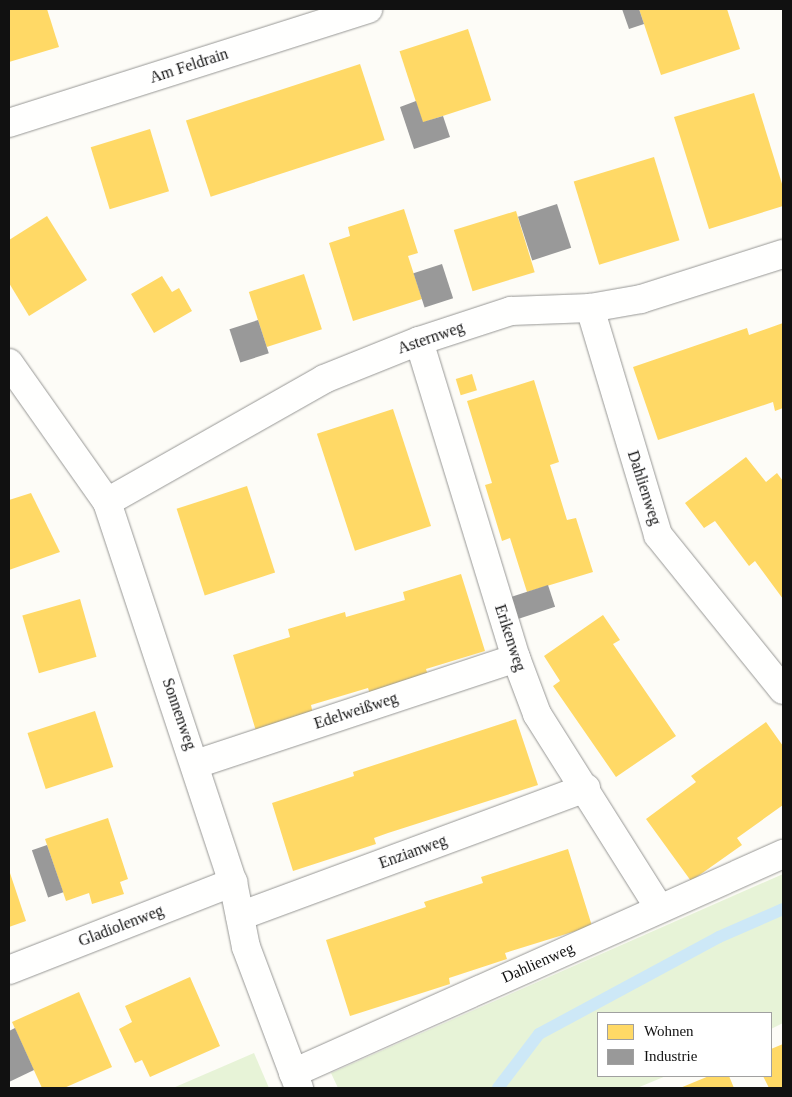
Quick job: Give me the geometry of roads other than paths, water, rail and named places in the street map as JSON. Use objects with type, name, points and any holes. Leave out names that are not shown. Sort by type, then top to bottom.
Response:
[{"type":"street","name":"Am Feldrain","points":[[9,123],[368,9]]},
{"type":"street","name":"Asternweg","points":[[107,502],[324,379],[419,341],[511,311],[590,308],[640,299],[783,254]]},
{"type":"street","name":"Dahlienweg","points":[[590,308],[658,534],[783,690]]},
{"type":"street","name":"Erikenweg","points":[[419,341],[516,658],[538,714],[586,788],[659,908]]},
{"type":"street","name":"Sonnenweg","points":[[9,363],[107,502],[196,764],[233,882],[246,947],[296,1081]]},
{"type":"street","name":"Edelweißweg","points":[[196,764],[516,658]]},
{"type":"street","name":"Enzianweg","points":[[240,916],[586,788]]},
{"type":"street","name":"Dahlienweg","points":[[296,1081],[659,908],[783,854]]},
{"type":"street","name":"Gladiolenweg","points":[[9,970],[233,882]]},
{"type":"waterway","points":[[498,1088],[539,1034],[719,937],[783,909]]}]
